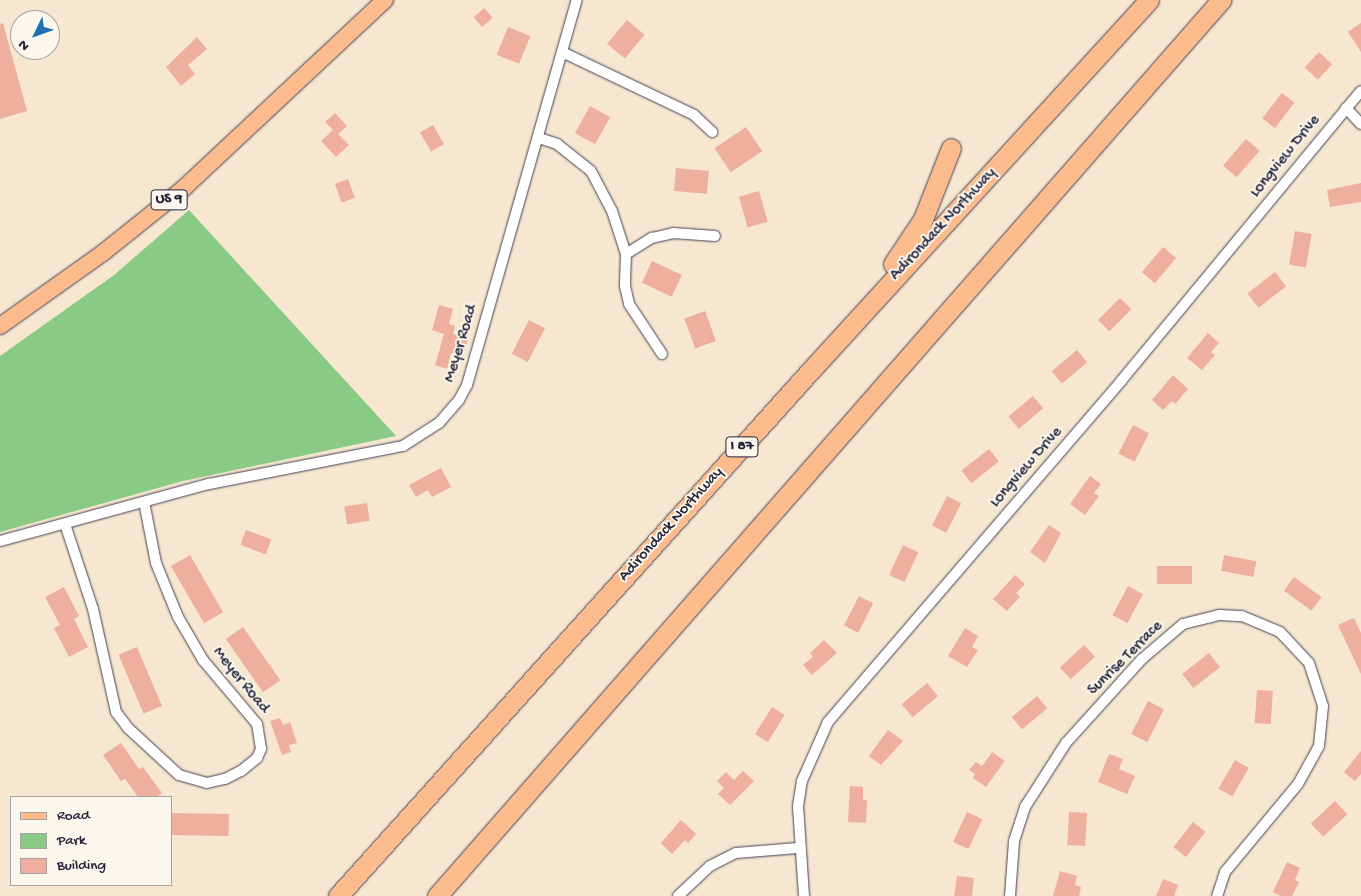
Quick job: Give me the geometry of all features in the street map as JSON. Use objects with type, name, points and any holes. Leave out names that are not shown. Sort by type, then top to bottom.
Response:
[{"type":"highway","name":"Adirondack Northway","points":[[338,896],[811,370],[1149,0]]},
{"type":"highway","points":[[437,896],[1221,0]]},
{"type":"highway","points":[[811,370],[909,244],[951,148]]},
{"type":"main road","name":"US 9","points":[[0,326],[104,252],[185,187],[385,0]]},
{"type":"street","name":"Meyer Road","points":[[0,541],[209,484],[403,446],[439,423],[459,400],[466,385],[539,138],[577,0]]},
{"type":"street","points":[[562,52],[694,115],[712,132]]},
{"type":"street","name":"Longview Drive","points":[[804,896],[798,848],[798,806],[802,781],[828,722],[1122,381],[1361,91]]},
{"type":"street","points":[[1346,108],[1361,124]]},
{"type":"street","points":[[539,138],[557,144],[591,171],[612,211],[626,254],[625,286],[629,304],[662,354]]},
{"type":"street","points":[[626,254],[652,238],[673,233],[715,236]]},
{"type":"street","name":"Meyer Road","points":[[65,524],[92,609],[116,712],[179,775],[207,783],[225,779],[242,771],[256,758],[261,749],[257,724],[203,660],[178,617],[156,563],[144,502]]},
{"type":"street","name":"Sunrise Terrace","points":[[1010,896],[1014,841],[1025,808],[1066,743],[1142,659],[1183,624],[1220,615],[1242,616],[1280,632],[1309,664],[1323,706],[1319,746],[1298,784],[1225,872],[1217,896]]},
{"type":"street","points":[[678,896],[710,866],[736,852],[798,848]]},
{"type":"green space","points":[[189,210],[396,436],[183,481],[0,532],[0,356],[114,275]]},
{"type":"building","points":[[484,8],[493,18],[482,27],[474,17]]},
{"type":"building","points":[[627,20],[645,35],[625,59],[607,44]]},
{"type":"building","points":[[3,23],[10,49],[10,60],[13,60],[27,111],[0,119],[0,24]]},
{"type":"building","points":[[1361,23],[1361,52],[1348,32]]},
{"type":"building","points":[[508,27],[530,36],[519,64],[497,55]]},
{"type":"building","points":[[197,37],[207,49],[188,65],[195,74],[181,86],[166,67]]},
{"type":"building","points":[[1319,52],[1332,64],[1318,80],[1305,67]]},
{"type":"building","points":[[1282,93],[1295,103],[1275,128],[1262,118]]},
{"type":"building","points":[[590,106],[610,117],[595,144],[575,133]]},
{"type":"building","points":[[335,113],[347,126],[338,134],[349,145],[336,157],[321,141],[333,130],[325,122]]},
{"type":"building","points":[[433,125],[444,144],[431,152],[420,132]]},
{"type":"building","points":[[746,127],[762,151],[731,172],[714,148]]},
{"type":"building","points":[[1246,139],[1260,151],[1237,177],[1223,165]]},
{"type":"building","points":[[676,168],[709,171],[707,194],[674,191]]},
{"type":"building","points":[[348,179],[355,198],[342,203],[335,184]]},
{"type":"building","points":[[1361,183],[1361,202],[1330,207],[1327,190]]},
{"type":"building","points":[[759,191],[768,222],[748,228],[739,197]]},
{"type":"building","points":[[1295,231],[1312,234],[1306,267],[1289,264]]},
{"type":"building","points":[[1163,247],[1176,258],[1155,283],[1142,272]]},
{"type":"building","points":[[652,261],[682,275],[672,297],[642,283]]},
{"type":"building","points":[[1275,272],[1286,286],[1259,308],[1247,294]]},
{"type":"building","points":[[1120,298],[1131,309],[1109,331],[1098,320]]},
{"type":"building","points":[[439,305],[453,309],[449,324],[455,326],[453,334],[468,339],[463,356],[451,353],[447,369],[435,365],[444,334],[432,330]]},
{"type":"building","points":[[705,311],[716,341],[695,349],[684,319]]},
{"type":"building","points":[[529,320],[545,328],[528,362],[512,354]]},
{"type":"building","points":[[1208,333],[1219,343],[1211,352],[1215,355],[1202,370],[1187,358]]},
{"type":"building","points":[[1077,350],[1087,362],[1062,383],[1052,371]]},
{"type":"building","points":[[1173,375],[1188,389],[1175,404],[1172,401],[1163,410],[1152,400]]},
{"type":"building","points":[[1033,396],[1043,408],[1019,429],[1008,417]]},
{"type":"building","points":[[1133,425],[1149,433],[1135,462],[1118,454]]},
{"type":"building","points":[[989,449],[999,462],[971,483],[961,471]]},
{"type":"building","points":[[441,468],[451,487],[432,497],[428,490],[416,497],[409,485]]},
{"type":"building","points":[[1090,476],[1101,484],[1094,493],[1099,496],[1085,515],[1070,504]]},
{"type":"building","points":[[947,496],[961,503],[946,533],[932,525]]},
{"type":"building","points":[[367,503],[370,521],[347,524],[344,507]]},
{"type":"building","points":[[1049,525],[1061,533],[1045,563],[1030,552]]},
{"type":"building","points":[[246,530],[271,539],[266,554],[241,545]]},
{"type":"building","points":[[903,545],[918,552],[904,582],[889,575]]},
{"type":"building","points":[[190,555],[223,612],[204,623],[171,566]]},
{"type":"building","points":[[1224,555],[1256,561],[1253,577],[1221,571]]},
{"type":"building","points":[[1157,566],[1192,566],[1192,584],[1157,584]]},
{"type":"building","points":[[1015,575],[1025,584],[1016,593],[1020,597],[1007,611],[993,599]]},
{"type":"building","points":[[1294,577],[1322,597],[1312,611],[1284,591]]},
{"type":"building","points":[[1128,586],[1143,594],[1128,623],[1113,615]]},
{"type":"building","points":[[64,587],[79,616],[74,619],[88,647],[69,657],[54,628],[60,625],[45,597]]},
{"type":"building","points":[[859,596],[873,603],[858,633],[844,625]]},
{"type":"building","points":[[1354,618],[1361,633],[1361,674],[1338,625]]},
{"type":"building","points":[[243,627],[280,680],[263,692],[226,639]]},
{"type":"building","points":[[965,628],[978,636],[972,647],[978,650],[967,667],[948,656]]},
{"type":"building","points":[[824,640],[837,653],[812,675],[803,665],[813,657],[810,653]]},
{"type":"building","points":[[1084,645],[1095,657],[1071,679],[1060,668]]},
{"type":"building","points":[[137,647],[162,706],[144,714],[119,655]]},
{"type":"building","points":[[1209,653],[1220,667],[1193,688],[1182,674]]},
{"type":"building","points":[[927,683],[938,696],[913,717],[902,704]]},
{"type":"building","points":[[1257,690],[1273,691],[1271,724],[1255,723]]},
{"type":"building","points":[[1037,696],[1047,708],[1022,729],[1012,717]]},
{"type":"building","points":[[1148,701],[1164,709],[1147,742],[1131,734]]},
{"type":"building","points":[[772,707],[785,715],[768,742],[755,734]]},
{"type":"building","points":[[280,718],[283,725],[290,722],[297,743],[289,745],[291,752],[282,755],[270,721]]},
{"type":"building","points":[[888,730],[903,741],[881,765],[869,756]]},
{"type":"building","points":[[121,743],[139,769],[143,767],[162,793],[158,796],[137,796],[125,779],[121,781],[103,755]]},
{"type":"building","points":[[1361,751],[1361,774],[1355,781],[1344,772]]},
{"type":"building","points":[[992,752],[1005,761],[986,787],[973,778],[975,774],[969,770],[976,762],[982,766]]},
{"type":"building","points":[[1109,754],[1123,759],[1119,769],[1135,776],[1127,794],[1098,782]]},
{"type":"building","points":[[1235,760],[1249,768],[1232,797],[1218,789]]},
{"type":"building","points":[[743,771],[754,781],[730,805],[718,794],[724,788],[717,781],[726,772],[734,780]]},
{"type":"building","points":[[850,786],[863,787],[863,800],[867,800],[866,823],[848,822]]},
{"type":"building","points":[[1335,801],[1347,814],[1323,837],[1311,824]]},
{"type":"building","points":[[967,812],[982,819],[968,849],[953,842]]},
{"type":"building","points":[[1069,812],[1087,813],[1085,846],[1067,845]]},
{"type":"building","points":[[172,813],[229,814],[229,836],[172,835]]},
{"type":"building","points":[[681,820],[696,834],[688,843],[685,840],[672,854],[661,843]]},
{"type":"building","points":[[1193,822],[1206,832],[1186,857],[1173,847]]},
{"type":"building","points":[[1287,862],[1300,868],[1295,880],[1299,882],[1292,896],[1281,896],[1273,892]]},
{"type":"building","points":[[1060,871],[1077,876],[1075,885],[1081,887],[1079,896],[1053,896]]},
{"type":"building","points":[[957,876],[974,878],[972,896],[954,896]]},
{"type":"building","points":[[1163,879],[1178,885],[1174,896],[1156,896]]}]
